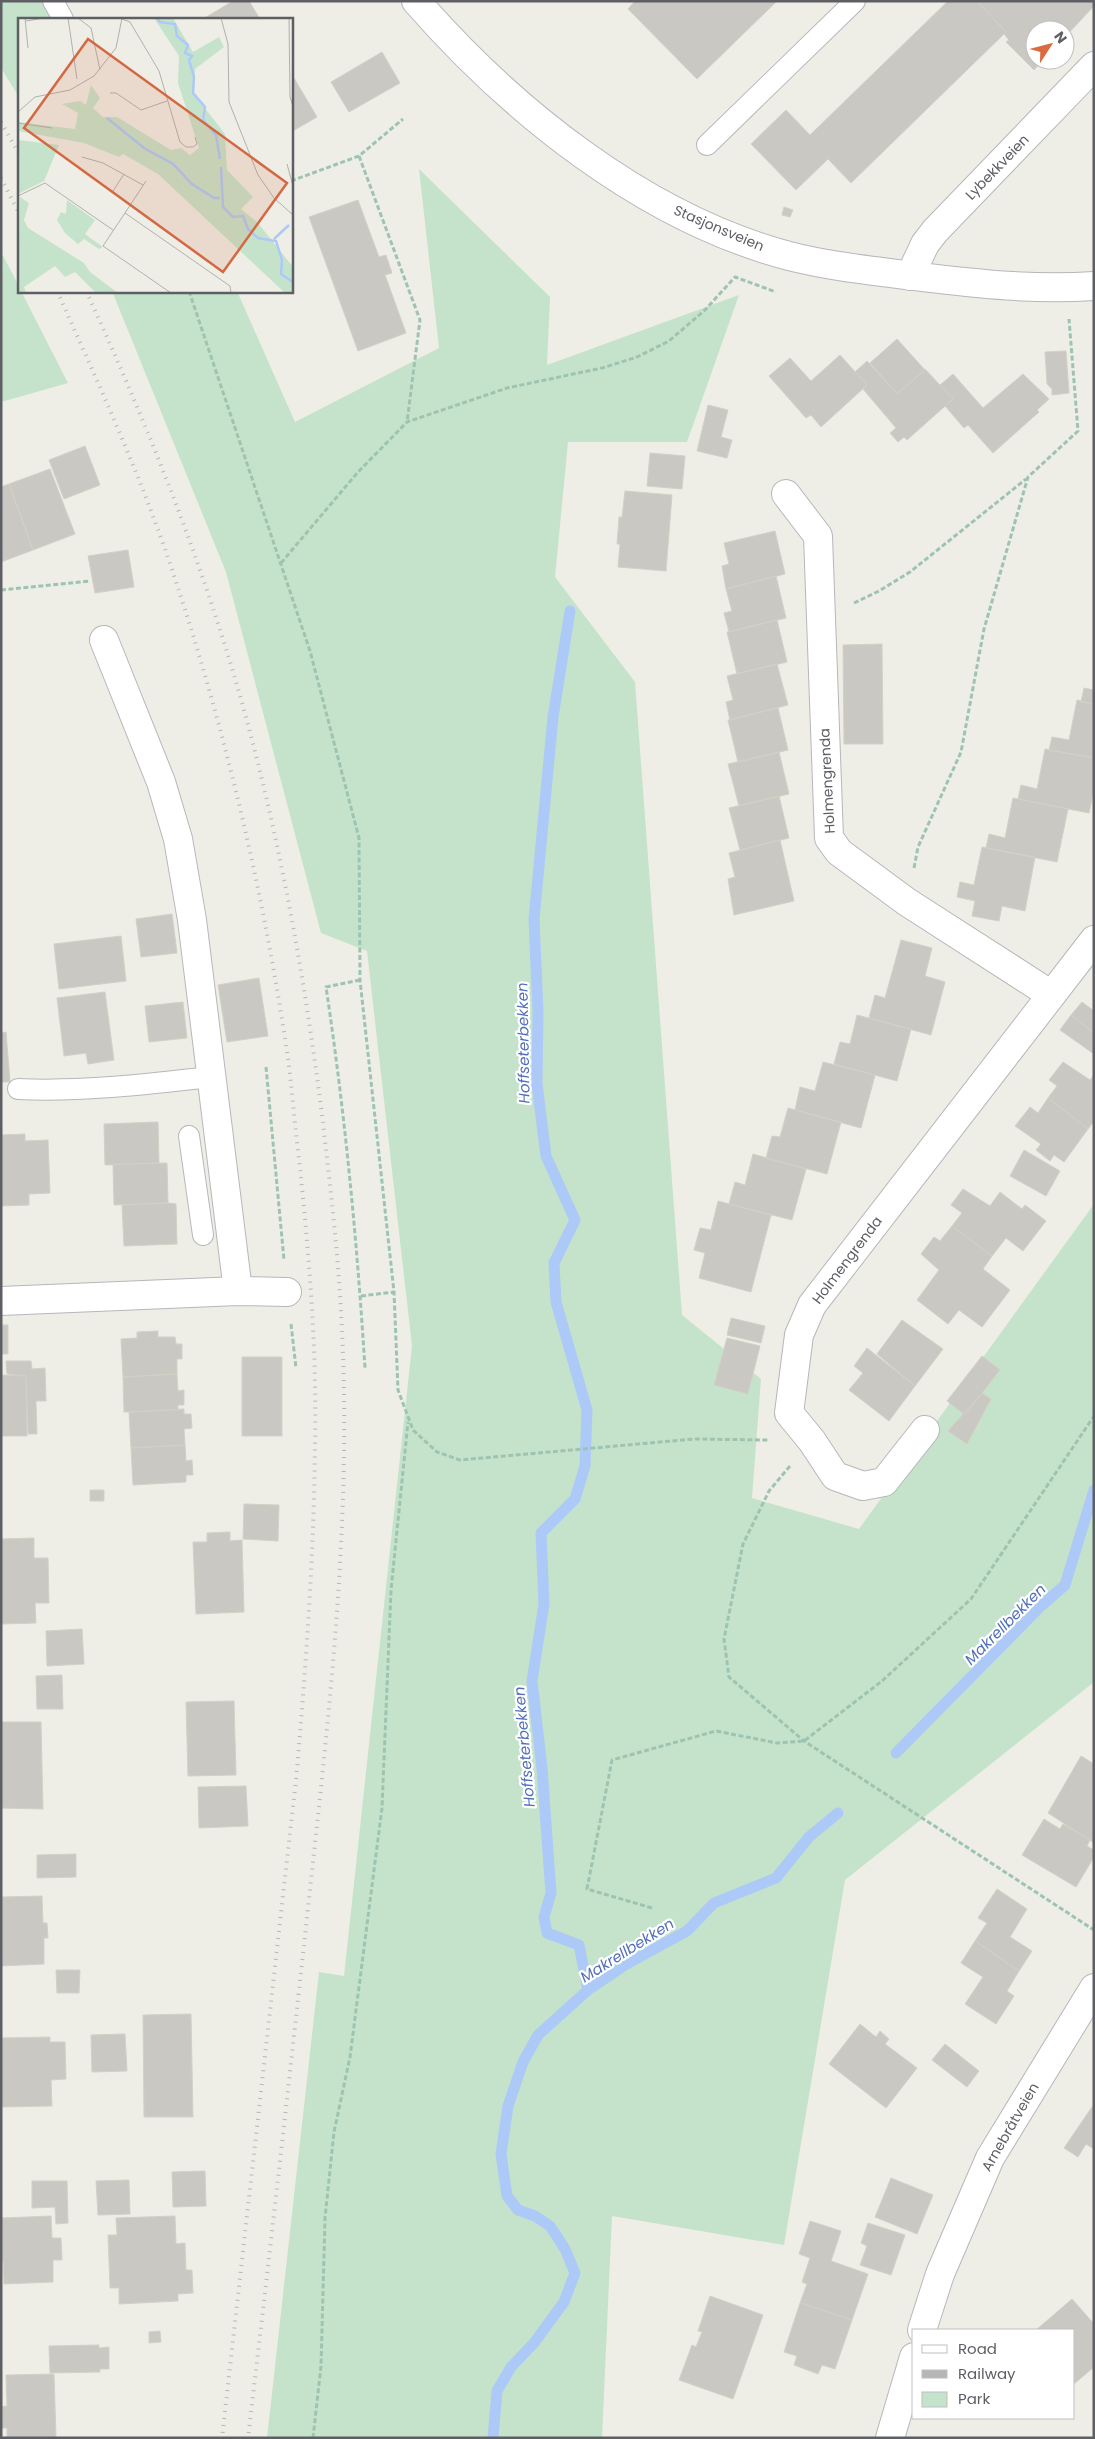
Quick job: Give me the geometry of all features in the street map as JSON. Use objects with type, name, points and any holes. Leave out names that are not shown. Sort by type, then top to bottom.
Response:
[{"type":"street","name":"Stasjonsveien","points":[[416,1],[466,55],[534,117],[576,150],[624,182],[673,209],[746,243],[823,264],[910,276],[1009,287],[1067,288],[1094,286]]},
{"type":"street","name":"Lybekkveien","points":[[910,276],[925,244],[935,231],[1094,66]]},
{"type":"street","name":"Holmengrenda","points":[[786,494],[818,536],[829,838],[840,852],[907,902],[1050,994]]},
{"type":"street","points":[[104,640],[161,782],[178,839],[192,920],[238,1291]]},
{"type":"street","name":"Holmengrenda","points":[[925,1430],[884,1482],[863,1486],[835,1476],[812,1441],[789,1413],[799,1335],[812,1305],[1050,994],[1094,940]]},
{"type":"street","points":[[1,1301],[238,1291],[288,1292]]},
{"type":"street","name":"Arnebråtveien","points":[[922,2329],[940,2274],[990,2158],[1094,1988]]},
{"type":"street","points":[[890,2438],[912,2364]]},
{"type":"lane","points":[[53,1],[62,18]]},
{"type":"lane","points":[[707,145],[854,1]]},
{"type":"lane","points":[[18,1089],[56,1091],[105,1088],[211,1077]]},
{"type":"lane","points":[[189,1136],[203,1235]]},
{"type":"lane","points":[[196,1190],[225,1186]]},
{"type":"path","points":[[292,181],[360,156],[403,119]]},
{"type":"path","points":[[360,156],[420,320],[407,422]]},
{"type":"path","points":[[281,563],[358,472],[407,422],[507,388],[602,368],[637,357],[669,341],[705,310],[735,276],[776,292]]},
{"type":"path","points":[[820,612],[839,610],[879,592],[910,572],[1028,478],[1078,431],[1067,288]]},
{"type":"path","points":[[189,292],[310,651],[359,838],[360,980],[394,1292],[398,1390],[412,1430],[437,1452],[460,1460],[694,1439],[812,1441]]},
{"type":"path","points":[[907,902],[918,847],[961,752],[984,630],[1028,478]]},
{"type":"path","points":[[1,590],[90,581]]},
{"type":"path","points":[[360,980],[326,987],[336,1053],[361,1296],[365,1368]]},
{"type":"path","points":[[266,1067],[296,1368]]},
{"type":"path","points":[[361,1296],[394,1292]]},
{"type":"path","points":[[652,1908],[587,1889],[612,1760],[716,1730],[777,1743],[804,1741],[882,1680],[971,1599],[1094,1416]]},
{"type":"path","points":[[313,2438],[321,2366],[326,2208],[334,2132],[350,2057],[382,1808],[392,1590],[409,1419]]},
{"type":"path","points":[[812,1441],[769,1491],[743,1544],[724,1639],[729,1677],[804,1741],[1094,1930]]},
{"type":"green space","points":[[1,1],[63,1],[73,18],[18,18],[18,95],[1,68]]},
{"type":"green space","points":[[419,169],[550,297],[547,365],[739,295],[687,442],[568,442],[555,577],[635,682],[682,1315],[761,1379],[752,1498],[859,1529],[1094,1204],[1094,1682],[845,1880],[784,2245],[612,2216],[602,2438],[267,2438],[319,1972],[344,1976],[412,1346],[367,951],[321,933],[226,572],[112,292],[237,292],[295,422],[439,348]]},
{"type":"green space","points":[[1,252],[18,284],[18,292],[22,292],[68,383],[1,402]]},
{"type":"building","points":[[233,1],[249,1],[259,18],[205,18]]},
{"type":"building","points":[[635,1],[777,1],[697,79],[628,9]]},
{"type":"building","points":[[948,1],[977,1],[1006,32],[851,183],[828,159],[796,190],[751,144],[786,110],[810,135]]},
{"type":"building","points":[[977,1],[1094,1],[1094,6],[1075,26],[1075,20],[1025,20],[1025,61],[1006,42],[1009,40],[1004,34],[1006,32]]},
{"type":"building","points":[[382,52],[400,83],[349,112],[331,82]]},
{"type":"building","points":[[292,75],[317,117],[292,131]]},
{"type":"building","points":[[358,200],[379,257],[386,255],[392,273],[385,275],[406,333],[358,351],[309,217]]},
{"type":"building","points":[[784,207],[793,210],[790,217],[782,215]]},
{"type":"building","points":[[897,339],[925,370],[897,394],[870,363]]},
{"type":"building","points":[[1066,351],[1069,393],[1052,395],[1052,389],[1047,384],[1045,352]]},
{"type":"building","points":[[840,355],[867,385],[821,427],[811,415],[806,418],[769,376],[790,358],[811,381]]},
{"type":"building","points":[[867,361],[897,394],[925,369],[953,399],[907,440],[904,437],[898,442],[890,433],[896,428],[863,389],[867,385],[855,372]]},
{"type":"building","points":[[953,374],[983,408],[1023,374],[1049,399],[1037,410],[1039,412],[993,453],[968,425],[964,428],[945,406],[953,399],[940,385]]},
{"type":"building","points":[[708,405],[728,410],[721,437],[732,440],[727,458],[697,451]]},
{"type":"building","points":[[85,446],[100,485],[64,499],[49,460]]},
{"type":"building","points":[[650,453],[685,456],[682,489],[647,486]]},
{"type":"building","points":[[50,469],[75,534],[33,550],[9,484]]},
{"type":"building","points":[[9,484],[33,550],[1,562],[1,487]]},
{"type":"building","points":[[625,491],[672,495],[666,571],[618,567],[620,544],[617,544],[619,517],[622,517]]},
{"type":"building","points":[[775,531],[785,574],[726,589],[722,566],[729,564],[724,543]]},
{"type":"building","points":[[128,550],[134,587],[95,593],[88,556]]},
{"type":"building","points":[[776,576],[786,618],[729,632],[724,613],[732,611],[726,589]]},
{"type":"building","points":[[777,620],[787,662],[737,674],[727,632]]},
{"type":"building","points":[[882,644],[883,744],[844,744],[843,645]]},
{"type":"building","points":[[777,664],[788,705],[730,720],[726,702],[733,700],[727,676]]},
{"type":"building","points":[[1084,688],[1094,690],[1094,704],[1081,702]]},
{"type":"building","points":[[1077,700],[1094,704],[1094,758],[1049,750],[1052,737],[1069,740]]},
{"type":"building","points":[[778,708],[788,750],[738,762],[728,720]]},
{"type":"building","points":[[1045,749],[1094,758],[1094,789],[1089,813],[1018,799],[1021,785],[1037,789]]},
{"type":"building","points":[[779,752],[789,794],[739,806],[728,764]]},
{"type":"building","points":[[779,796],[789,838],[740,850],[729,808]]},
{"type":"building","points":[[1013,798],[1068,809],[1057,862],[986,848],[989,834],[1005,838]]},
{"type":"building","points":[[780,840],[794,901],[734,915],[728,879],[735,877],[729,853]]},
{"type":"building","points":[[982,847],[1035,857],[1025,911],[1002,906],[999,921],[972,916],[975,901],[957,897],[960,882],[974,885]]},
{"type":"building","points":[[172,914],[177,953],[141,957],[136,919]]},
{"type":"building","points":[[121,936],[126,981],[59,989],[54,944]]},
{"type":"building","points":[[901,940],[932,948],[925,976],[945,982],[931,1035],[869,1018],[875,995],[885,998]]},
{"type":"building","points":[[259,978],[268,1036],[227,1042],[218,985]]},
{"type":"building","points":[[105,992],[114,1060],[88,1064],[86,1053],[64,1056],[57,998]]},
{"type":"building","points":[[183,1002],[187,1038],[149,1042],[145,1006]]},
{"type":"building","points":[[1082,1002],[1094,1011],[1094,1033],[1071,1015]]},
{"type":"building","points":[[857,1015],[911,1029],[897,1081],[834,1064],[840,1042],[850,1044]]},
{"type":"building","points":[[1071,1015],[1094,1033],[1094,1054],[1060,1030]]},
{"type":"building","points":[[6,1032],[10,1082],[1,1082],[1,1033]]},
{"type":"building","points":[[823,1062],[875,1075],[861,1128],[795,1110],[800,1087],[815,1091]]},
{"type":"building","points":[[1063,1062],[1090,1080],[1094,1075],[1094,1121],[1088,1129],[1048,1098],[1057,1086],[1049,1080]]},
{"type":"building","points":[[1048,1098],[1088,1129],[1064,1162],[1054,1155],[1050,1161],[1036,1150],[1041,1144],[1015,1126],[1030,1107],[1038,1113]]},
{"type":"building","points":[[788,1108],[841,1122],[827,1174],[766,1158],[772,1136],[780,1137]]},
{"type":"building","points":[[158,1122],[159,1163],[105,1165],[104,1124]]},
{"type":"building","points":[[25,1134],[25,1141],[48,1140],[50,1193],[29,1194],[29,1205],[1,1206],[1,1135]]},
{"type":"building","points":[[1024,1150],[1060,1171],[1046,1196],[1010,1176]]},
{"type":"building","points":[[753,1154],[806,1169],[792,1220],[729,1204],[735,1182],[745,1185]]},
{"type":"building","points":[[167,1163],[168,1203],[114,1205],[113,1164]]},
{"type":"building","points":[[963,1189],[990,1206],[1000,1192],[1022,1209],[1025,1205],[1046,1221],[1023,1251],[1006,1238],[992,1256],[952,1226],[962,1213],[951,1205]]},
{"type":"building","points":[[718,1201],[771,1215],[751,1292],[699,1278],[705,1253],[694,1250],[700,1228],[711,1230]]},
{"type":"building","points":[[176,1204],[177,1244],[124,1246],[122,1205]]},
{"type":"building","points":[[952,1226],[992,1256],[983,1269],[1010,1290],[982,1327],[959,1310],[948,1324],[917,1300],[939,1270],[921,1254],[934,1237],[940,1241]]},
{"type":"building","points":[[731,1318],[765,1326],[761,1343],[727,1335]]},
{"type":"building","points":[[902,1320],[943,1349],[915,1386],[877,1354]]},
{"type":"building","points":[[1,1325],[8,1325],[8,1354],[1,1354]]},
{"type":"building","points":[[158,1331],[158,1337],[175,1337],[176,1344],[182,1344],[182,1359],[177,1359],[177,1374],[123,1377],[121,1339],[137,1338],[137,1332]]},
{"type":"building","points":[[727,1338],[760,1346],[748,1394],[714,1385]]},
{"type":"building","points":[[867,1348],[915,1386],[889,1421],[849,1390],[863,1373],[854,1366]]},
{"type":"building","points":[[982,1356],[1000,1370],[965,1415],[947,1401]]},
{"type":"building","points":[[242,1357],[282,1357],[282,1436],[242,1436]]},
{"type":"building","points":[[6,1361],[31,1361],[32,1369],[45,1368],[46,1401],[36,1401],[37,1434],[28,1434],[26,1376],[7,1374]]},
{"type":"building","points":[[177,1374],[178,1391],[184,1390],[184,1405],[178,1405],[178,1410],[124,1412],[123,1377]]},
{"type":"building","points":[[1,1375],[26,1376],[27,1436],[1,1436]]},
{"type":"building","points":[[982,1393],[991,1399],[967,1444],[948,1431]]},
{"type":"building","points":[[184,1409],[184,1414],[191,1414],[192,1428],[184,1429],[185,1445],[131,1448],[129,1412]]},
{"type":"building","points":[[185,1445],[186,1461],[192,1460],[193,1475],[186,1475],[186,1482],[133,1485],[131,1448]]},
{"type":"building","points":[[90,1490],[104,1490],[104,1501],[90,1501]]},
{"type":"building","points":[[244,1504],[279,1505],[278,1541],[243,1539]]},
{"type":"building","points":[[230,1532],[230,1541],[242,1540],[244,1612],[196,1614],[193,1542],[207,1542],[207,1533]]},
{"type":"building","points":[[34,1538],[34,1558],[48,1558],[49,1603],[35,1603],[36,1623],[1,1624],[1,1539]]},
{"type":"building","points":[[82,1629],[84,1664],[47,1666],[46,1631]]},
{"type":"building","points":[[62,1675],[63,1709],[37,1709],[36,1676]]},
{"type":"building","points":[[234,1701],[236,1775],[188,1776],[186,1702]]},
{"type":"building","points":[[1,1722],[41,1722],[43,1809],[1,1808]]},
{"type":"building","points":[[1081,1756],[1094,1764],[1094,1843],[1048,1813]]},
{"type":"building","points":[[246,1786],[248,1826],[199,1828],[198,1787]]},
{"type":"building","points":[[1044,1819],[1060,1829],[1063,1824],[1090,1840],[1087,1846],[1094,1850],[1094,1857],[1076,1887],[1022,1855]]},
{"type":"building","points":[[76,1854],[76,1877],[37,1878],[37,1855]]},
{"type":"building","points":[[997,1889],[1027,1909],[1010,1937],[1032,1951],[1019,1971],[975,1941],[987,1923],[978,1918]]},
{"type":"building","points":[[42,1896],[43,1923],[47,1923],[48,1938],[44,1938],[44,1964],[1,1966],[1,1897]]},
{"type":"building","points":[[975,1941],[1019,1971],[1007,1991],[1014,1996],[996,2024],[965,2004],[983,1977],[961,1963]]},
{"type":"building","points":[[56,1970],[80,1970],[79,1993],[57,1993]]},
{"type":"building","points":[[191,2014],[193,2117],[144,2117],[143,2015]]},
{"type":"building","points":[[860,2024],[876,2037],[880,2031],[889,2039],[885,2044],[917,2068],[886,2108],[829,2064]]},
{"type":"building","points":[[125,2034],[127,2071],[92,2072],[91,2035]]},
{"type":"building","points":[[50,2037],[50,2042],[65,2042],[66,2079],[51,2080],[52,2106],[1,2107],[1,2038]]},
{"type":"building","points":[[945,2044],[979,2071],[967,2087],[932,2060]]},
{"type":"building","points":[[1094,2104],[1094,2149],[1086,2144],[1078,2157],[1064,2148]]},
{"type":"building","points":[[205,2171],[206,2206],[173,2207],[172,2172]]},
{"type":"building","points":[[891,2178],[933,2195],[917,2234],[875,2217]]},
{"type":"building","points":[[129,2180],[130,2214],[98,2215],[96,2181]]},
{"type":"building","points":[[32,2181],[67,2181],[68,2223],[56,2224],[55,2207],[32,2208]]},
{"type":"building","points":[[51,2216],[52,2238],[61,2238],[62,2260],[53,2260],[53,2282],[4,2284],[3,2261],[1,2261],[2,2218]]},
{"type":"building","points":[[175,2216],[176,2244],[185,2243],[186,2270],[192,2270],[193,2293],[178,2294],[178,2301],[119,2304],[119,2288],[110,2288],[108,2235],[117,2235],[116,2218]]},
{"type":"building","points":[[810,2221],[841,2231],[831,2261],[868,2274],[852,2320],[800,2303],[807,2284],[802,2282],[810,2258],[799,2254]]},
{"type":"building","points":[[868,2223],[905,2235],[891,2275],[860,2265],[867,2246],[861,2243]]},
{"type":"building","points":[[710,2296],[763,2315],[733,2399],[679,2380],[692,2345],[696,2347],[702,2332],[698,2331]]},
{"type":"building","points":[[1072,2299],[1094,2324],[1094,2367],[1075,2383],[1075,2329],[1037,2329]]},
{"type":"building","points":[[800,2303],[852,2320],[835,2369],[822,2365],[818,2374],[794,2365],[797,2356],[784,2352]]},
{"type":"building","points":[[160,2331],[161,2342],[149,2343],[149,2332]]},
{"type":"building","points":[[99,2345],[99,2348],[109,2347],[109,2369],[100,2369],[100,2372],[50,2373],[49,2346]]},
{"type":"building","points":[[54,2374],[56,2438],[7,2438],[7,2428],[1,2428],[1,2407],[7,2406],[6,2375]]},
{"type":"waterway","name":"Hoffseterbekken","points":[[570,611],[553,717],[534,919],[538,1011],[537,1084],[546,1156],[575,1220],[554,1263],[556,1302],[587,1410],[585,1466],[575,1499],[541,1533],[544,1604],[532,1681],[542,1768],[551,1893],[544,1917],[547,1933],[579,1945],[588,1990]]},
{"type":"waterway","name":"Makrellbekken","points":[[896,1753],[1041,1606],[1065,1585],[1094,1490]]},
{"type":"waterway","name":"Makrellbekken","points":[[493,2438],[497,2391],[511,2367],[534,2343],[564,2302],[575,2273],[565,2249],[550,2226],[535,2216],[518,2210],[507,2196],[501,2154],[508,2106],[523,2062],[538,2035],[588,1990],[625,1965],[687,1931],[714,1903],[776,1878],[809,1837],[838,1813]]},
{"type":"railway","points":[[1,122],[18,152]]},
{"type":"railway","points":[[1,178],[18,211]]},
{"type":"railway","points":[[57,292],[107,404],[154,519],[198,652],[229,763],[255,875],[277,988],[290,1074],[309,1265],[315,1372],[315,1443],[309,1612],[303,1696],[296,1780],[222,2438]]},
{"type":"railway","points":[[86,292],[130,389],[189,539],[223,640],[253,745],[278,852],[308,1014],[323,1123],[339,1279],[344,1400],[344,1468],[332,1675],[248,2438]]}]
